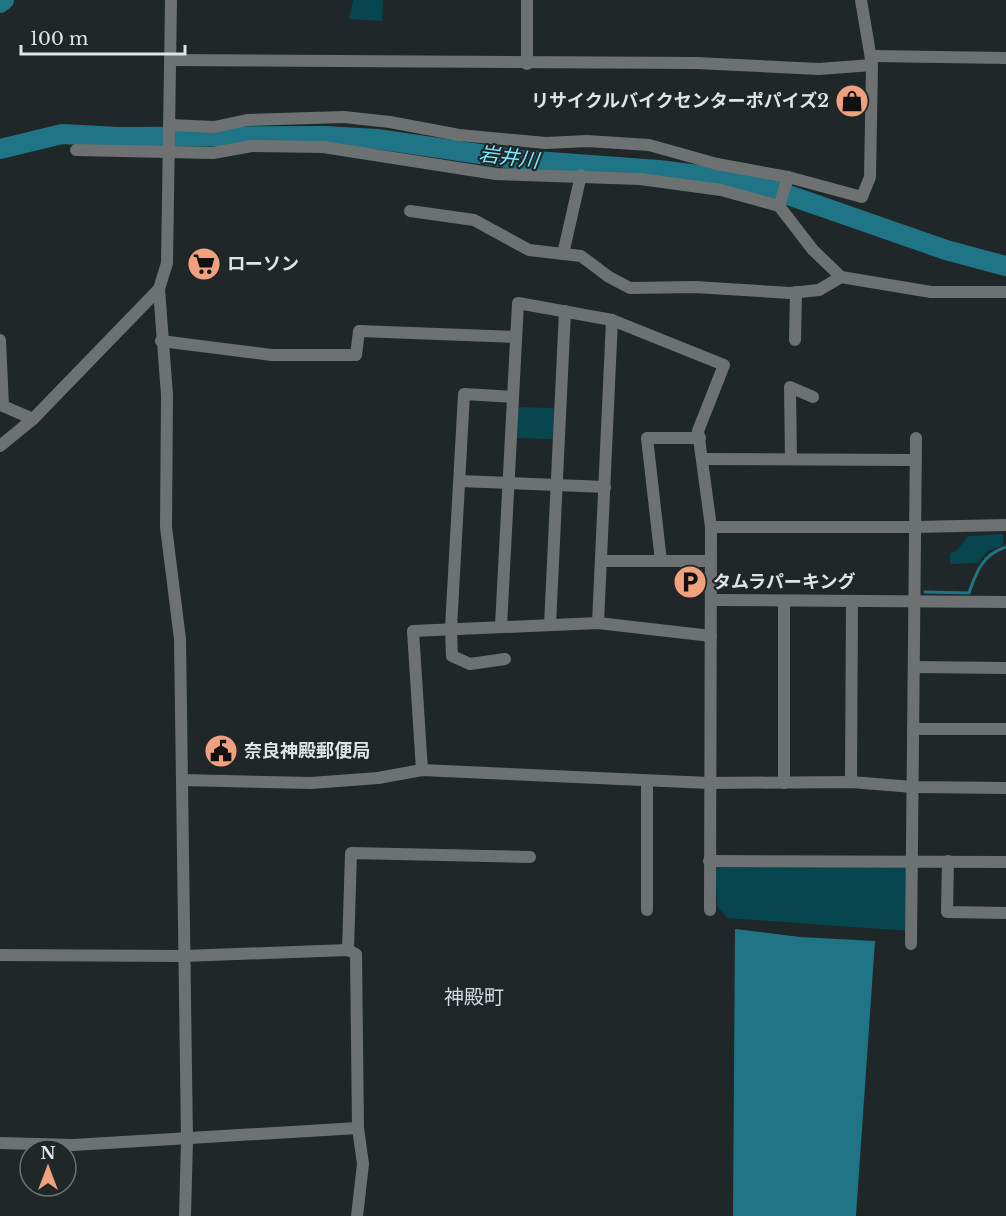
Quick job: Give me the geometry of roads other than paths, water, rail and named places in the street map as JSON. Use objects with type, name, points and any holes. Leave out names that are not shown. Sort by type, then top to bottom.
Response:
[{"type":"street","points":[[171,0],[167,263],[159,289],[167,395],[166,527],[180,639],[187,1140],[185,1216]]},
{"type":"street","points":[[527,0],[527,64]]},
{"type":"street","points":[[169,126],[214,127],[247,120],[344,117],[390,122],[459,135],[524,141],[649,145],[717,164],[862,197],[870,177],[872,61],[861,0]]},
{"type":"street","points":[[170,60],[527,64],[696,63],[819,69],[872,61],[1006,58]]},
{"type":"street","points":[[76,150],[213,153],[252,147],[323,147],[496,174],[640,179],[721,190],[780,204],[813,250],[841,277],[931,292],[1006,292]]},
{"type":"street","points":[[563,254],[581,176]]},
{"type":"street","points":[[780,204],[787,180]]},
{"type":"street","points":[[410,211],[474,220],[529,250],[581,256],[609,278],[630,288],[695,287],[796,292],[819,290],[841,277]]},
{"type":"street","points":[[0,446],[33,418],[159,289]]},
{"type":"street","points":[[795,340],[796,292]]},
{"type":"street","points":[[501,626],[518,303],[612,320],[724,365],[698,431],[711,527],[710,910]]},
{"type":"street","points":[[550,625],[565,311]]},
{"type":"street","points":[[598,622],[612,320]]},
{"type":"street","points":[[162,341],[272,355],[356,355],[359,331],[516,337]]},
{"type":"street","points":[[0,340],[2,407],[33,418]]},
{"type":"street","points":[[791,459],[790,387],[813,397]]},
{"type":"street","points":[[505,659],[470,664],[452,656],[451,628],[464,394],[513,397]]},
{"type":"street","points":[[661,561],[647,438],[699,438]]},
{"type":"street","points":[[911,945],[916,438]]},
{"type":"street","points":[[703,459],[915,460]]},
{"type":"street","points":[[460,481],[605,487]]},
{"type":"street","points":[[711,527],[1006,525]]},
{"type":"street","points":[[602,561],[711,561]]},
{"type":"street","points":[[712,600],[1006,602]]},
{"type":"street","points":[[784,601],[784,783]]},
{"type":"street","points":[[851,782],[852,601]]},
{"type":"street","points":[[422,771],[413,631],[598,622],[711,636]]},
{"type":"street","points":[[914,667],[1006,668]]},
{"type":"street","points":[[913,729],[1006,729]]},
{"type":"street","points":[[182,780],[311,783],[422,771],[709,783],[851,782],[913,787],[1006,788]]},
{"type":"street","points":[[647,781],[647,910]]},
{"type":"street","points":[[348,950],[351,853],[530,857]]},
{"type":"street","points":[[709,861],[1006,862]]},
{"type":"street","points":[[948,861],[947,912],[1006,913]]},
{"type":"street","points":[[0,955],[184,956],[348,950],[356,954],[358,1128],[363,1164],[357,1216]]},
{"type":"street","points":[[0,1143],[73,1145],[358,1128]]},
{"type":"waterway","points":[[0,3],[4,0]]},
{"type":"waterway","name":"岩井川","points":[[0,149],[62,134],[119,137],[325,136],[377,139],[521,160],[659,170],[721,178],[771,189],[946,250],[1006,266]]},
{"type":"waterway","points":[[925,592],[969,593],[974,578],[986,559],[1006,547]]},
{"type":"place","name":"リサイクルバイクセンターポパイズ2","points":[[852,101]]},
{"type":"place","name":"ローソン","points":[[204,264]]},
{"type":"place","name":"タムラパーキング","points":[[690,582]]},
{"type":"place","name":"奈良神殿郵便局","points":[[221,751]]},
{"type":"district","name":"神殿町","points":[[474,997]]}]
